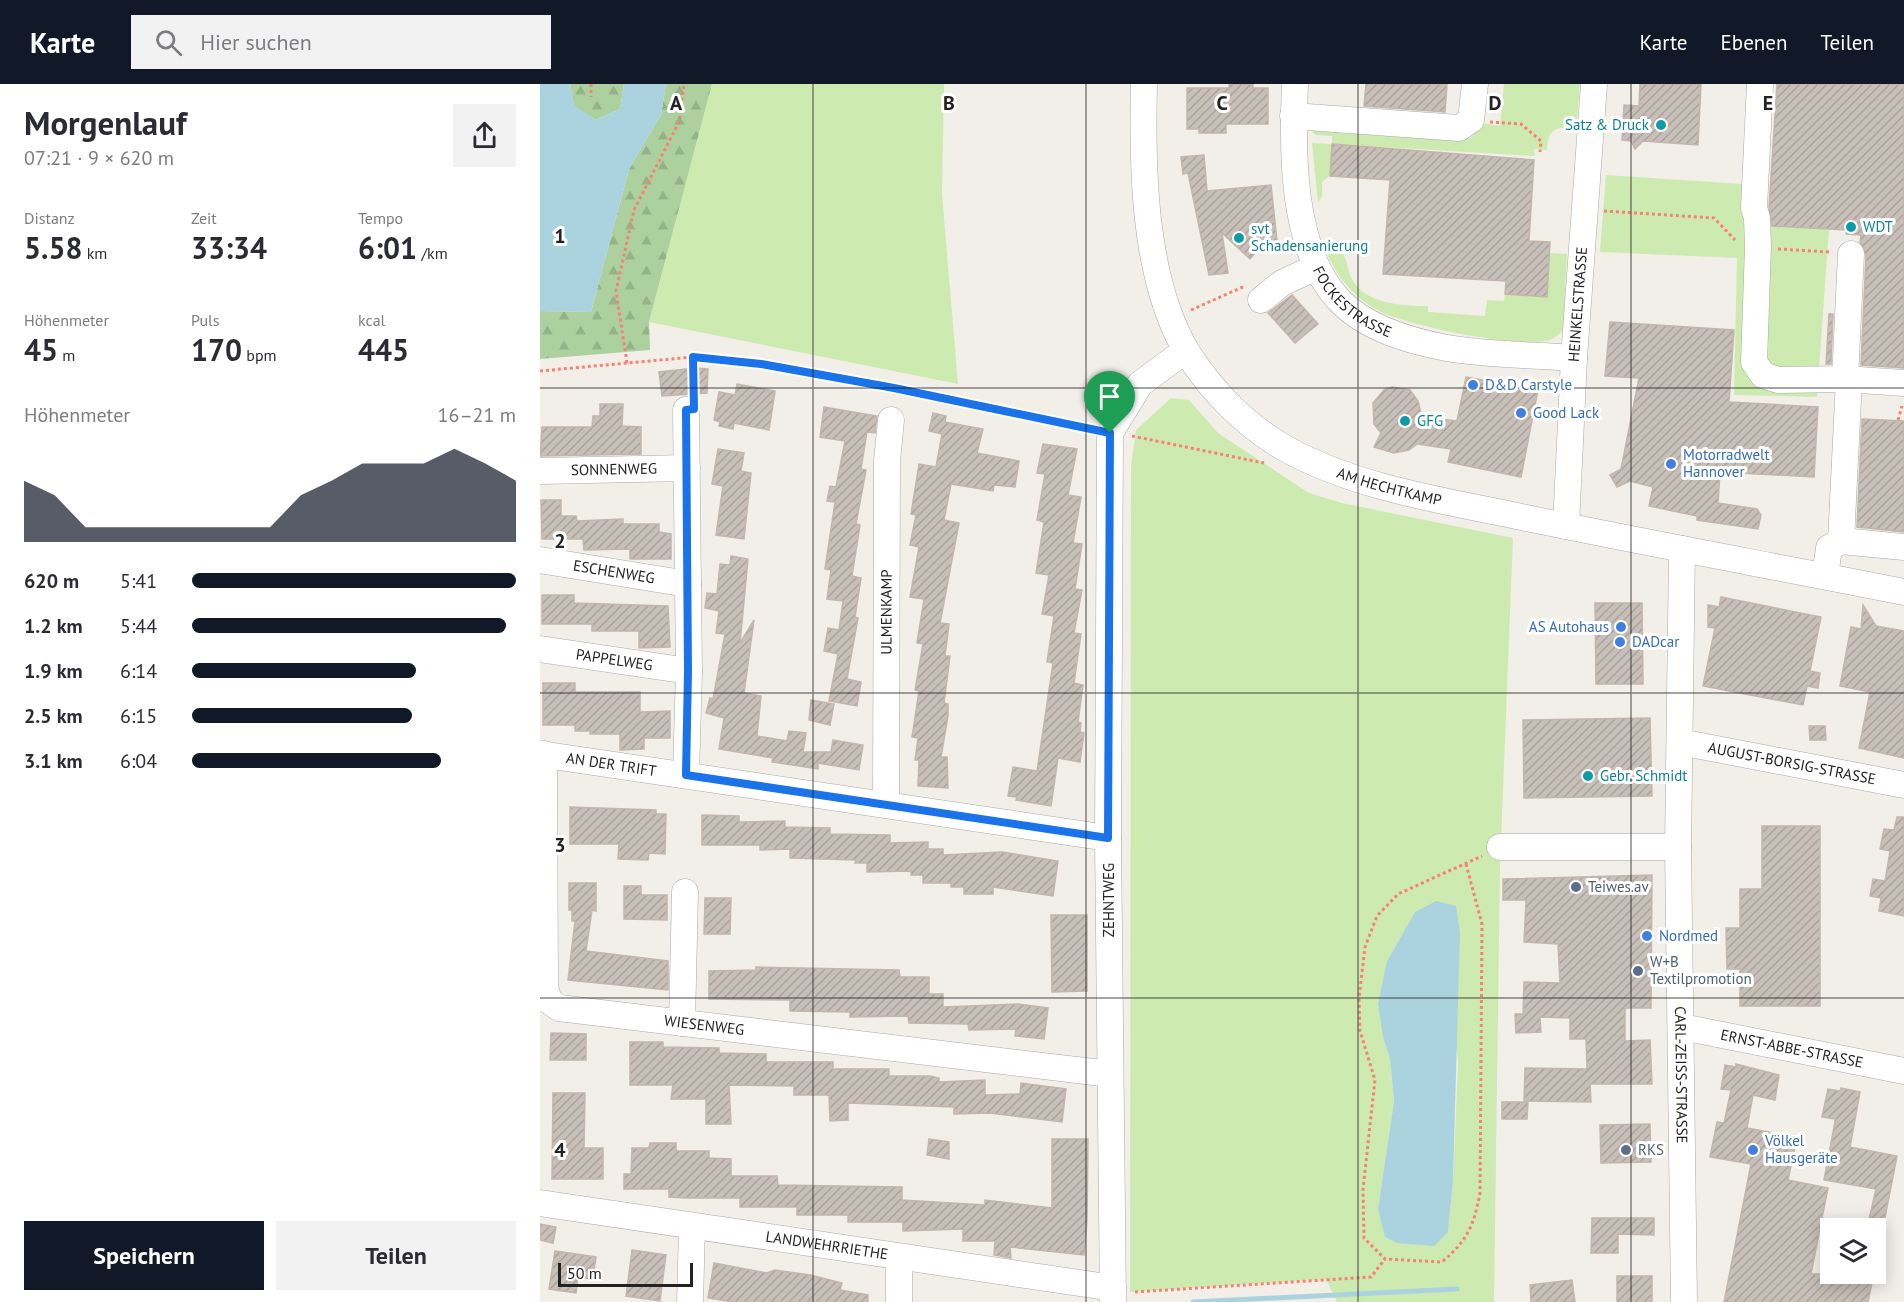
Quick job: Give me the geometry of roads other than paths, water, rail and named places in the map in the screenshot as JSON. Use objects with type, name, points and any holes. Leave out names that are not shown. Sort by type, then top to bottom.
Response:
[{"type":"street","name":"AM HECHTKAMP","points":[[1144,84],[1145,197],[1162,287],[1186,350],[1202,373],[1246,420],[1265,436],[1310,460],[1363,480],[1410,493],[1566,526],[1904,591]]},
{"type":"street","name":"FOCKESTRASSE","points":[[1294,84],[1293,116],[1298,194],[1316,267],[1340,302],[1358,316],[1401,336],[1449,348],[1574,358]]},
{"type":"street","points":[[1293,116],[1464,127],[1471,120],[1475,84]]},
{"type":"street","name":"HEINKELSTRASSE","points":[[1566,526],[1574,358],[1594,84]]},
{"type":"street","points":[[1760,84],[1754,208],[1757,218],[1758,247],[1757,322],[1752,351],[1757,367],[1763,375],[1778,380],[1904,383]]},
{"type":"street","points":[[1841,541],[1851,254]]},
{"type":"street","points":[[1261,300],[1282,283],[1316,267]]},
{"type":"street","name":"ZEHNTWEG","points":[[1113,1295],[1108,838],[1110,433],[1140,384],[1186,350]]},
{"type":"street","points":[[686,410],[688,584],[686,775]]},
{"type":"street","name":"ULMENKAMP","points":[[886,804],[887,461],[891,420]]},
{"type":"street","name":"SONNENWEG","points":[[540,471],[687,468]]},
{"type":"street","points":[[1825,576],[1829,548],[1841,541],[1904,547]]},
{"type":"street","name":"CARL-ZEISS-STRASSE","points":[[1682,549],[1678,848],[1684,1302]]},
{"type":"street","name":"ESCHENWEG","points":[[540,560],[688,584]]},
{"type":"street","name":"PAPPELWEG","points":[[540,648],[688,671]]},
{"type":"street","name":"AUGUST-BORSIG-STRASSE","points":[[1680,742],[1904,785]]},
{"type":"street","name":"AN DER TRIFT","points":[[542,754],[1108,838]]},
{"type":"street","name":"WIESENWEG","points":[[542,754],[545,987],[549,1001],[559,1008],[576,1012],[1110,1074]]},
{"type":"street","points":[[1500,847],[1678,848]]},
{"type":"street","points":[[682,1023],[685,891]]},
{"type":"street","name":"ERNST-ABBE-STRASSE","points":[[1682,1027],[1904,1071]]},
{"type":"street","name":"LANDWEHRRIETHE","points":[[540,1203],[899,1257],[1113,1295]]},
{"type":"street","points":[[690,1302],[692,1227]]},
{"type":"street","points":[[899,1257],[899,1302]]},
{"type":"water","points":[[540,84],[570,84],[574,105],[596,120],[620,109],[624,84],[666,84],[661,115],[629,169],[591,312],[540,311]]},
{"type":"water","points":[[1436,901],[1456,906],[1460,933],[1453,1181],[1448,1232],[1434,1246],[1397,1243],[1385,1237],[1378,1209],[1394,1101],[1390,1059],[1383,1037],[1378,1004],[1387,961],[1415,912]]},
{"type":"waterway","points":[[1193,1302],[1457,1289]]},
{"type":"place","name":"Satz & Druck","points":[[1661,125]]},
{"type":"place","name":"WDT","points":[[1851,227]]},
{"type":"place","name":"svt Schadensanierung","points":[[1239,238]]},
{"type":"place","name":"D&D Carstyle","points":[[1473,385]]},
{"type":"place","name":"Good Lack","points":[[1521,413]]},
{"type":"place","name":"GFG","points":[[1405,421]]},
{"type":"place","name":"Motorradwelt Hannover","points":[[1671,464]]},
{"type":"place","name":"AS Autohaus","points":[[1621,627]]},
{"type":"place","name":"DADcar","points":[[1620,642]]},
{"type":"place","name":"Gebr. Schmidt","points":[[1588,776]]},
{"type":"place","name":"Teiwes.av","points":[[1576,887]]},
{"type":"place","name":"Nordmed","points":[[1647,936]]},
{"type":"place","name":"W+B Textilpromotion","points":[[1638,971]]},
{"type":"place","name":"RKS","points":[[1626,1150]]},
{"type":"place","name":"Völkel Hausgeräte","points":[[1753,1150]]}]
